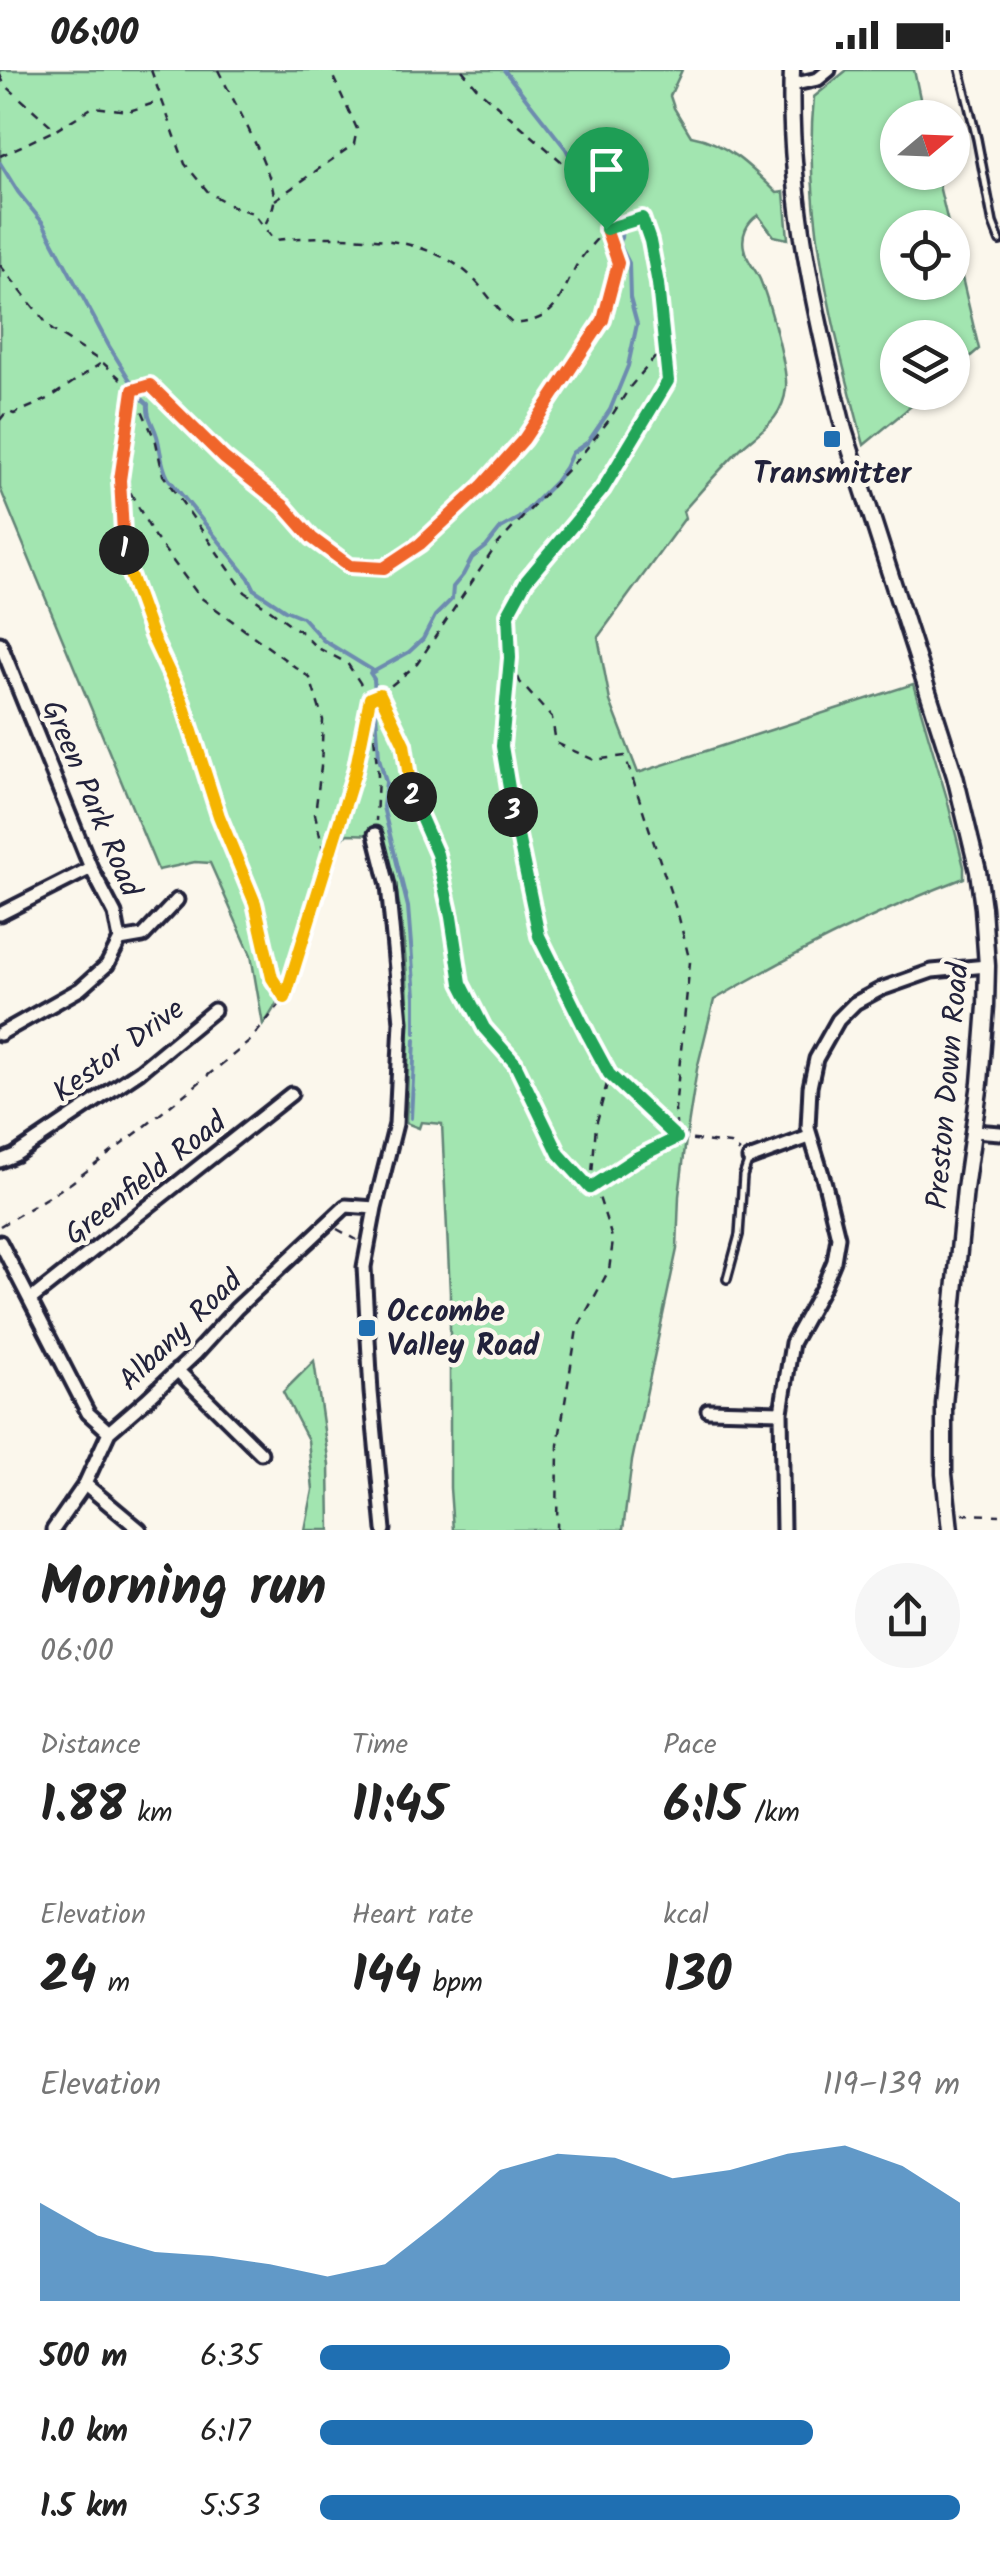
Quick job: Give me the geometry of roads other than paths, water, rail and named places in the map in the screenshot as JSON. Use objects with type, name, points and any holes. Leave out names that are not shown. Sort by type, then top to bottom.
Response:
[{"type":"street","points":[[791,77],[818,79],[829,70]]},
{"type":"street","name":"Preston Down Road","points":[[791,77],[806,252],[829,374],[955,776],[984,908],[986,1006],[944,1404],[944,1474],[950,1523]]},
{"type":"street","name":"Green Park Road","points":[[0,643],[90,868],[115,914],[120,940],[106,965],[80,989],[0,1034]]},
{"type":"street","points":[[375,834],[390,903],[402,1022],[396,1124],[364,1267],[384,1530]]},
{"type":"street","points":[[0,914],[90,868]]},
{"type":"street","points":[[120,940],[143,936],[177,900]]},
{"type":"street","points":[[783,1530],[781,1412],[792,1343],[824,1285],[838,1237],[807,1114],[816,1059],[838,1020],[880,989],[932,971],[986,966]]},
{"type":"street","name":"Kestor Drive","points":[[0,1161],[140,1072],[214,1010]]},
{"type":"street","name":"Greenfield Road","points":[[30,1300],[291,1094]]},
{"type":"street","points":[[974,1131],[1000,1133]]},
{"type":"street","points":[[749,1160],[810,1137]]},
{"type":"street","name":"Albany Road","points":[[52,1530],[85,1484],[109,1432],[346,1206],[375,1208]]},
{"type":"street","points":[[0,1242],[88,1414],[109,1432]]},
{"type":"street","points":[[177,1370],[261,1453]]},
{"type":"street","points":[[708,1410],[781,1412]]},
{"type":"street","points":[[85,1484],[140,1530]]},
{"type":"lane","points":[[960,70],[1000,241]]},
{"type":"lane","points":[[727,1279],[739,1235],[743,1176],[749,1160]]},
{"type":"waterway","points":[[373,672],[409,652],[423,639],[435,616],[452,599],[453,587],[472,558],[555,482],[572,453],[588,442],[610,410],[628,366],[637,324],[630,298],[629,263],[618,242],[621,230],[603,219],[566,149],[504,70]]},
{"type":"waterway","points":[[0,163],[43,223],[109,346],[148,404],[168,478],[255,590],[302,617],[323,640],[372,670],[379,758],[386,782],[383,807],[408,907],[415,1033]]},
{"type":"waterway","points":[[411,1118],[415,1040]]},
{"type":"place","name":"Transmitter","points":[[832,439]]},
{"type":"place","name":"Occombe Valley Road","points":[[367,1328]]}]
